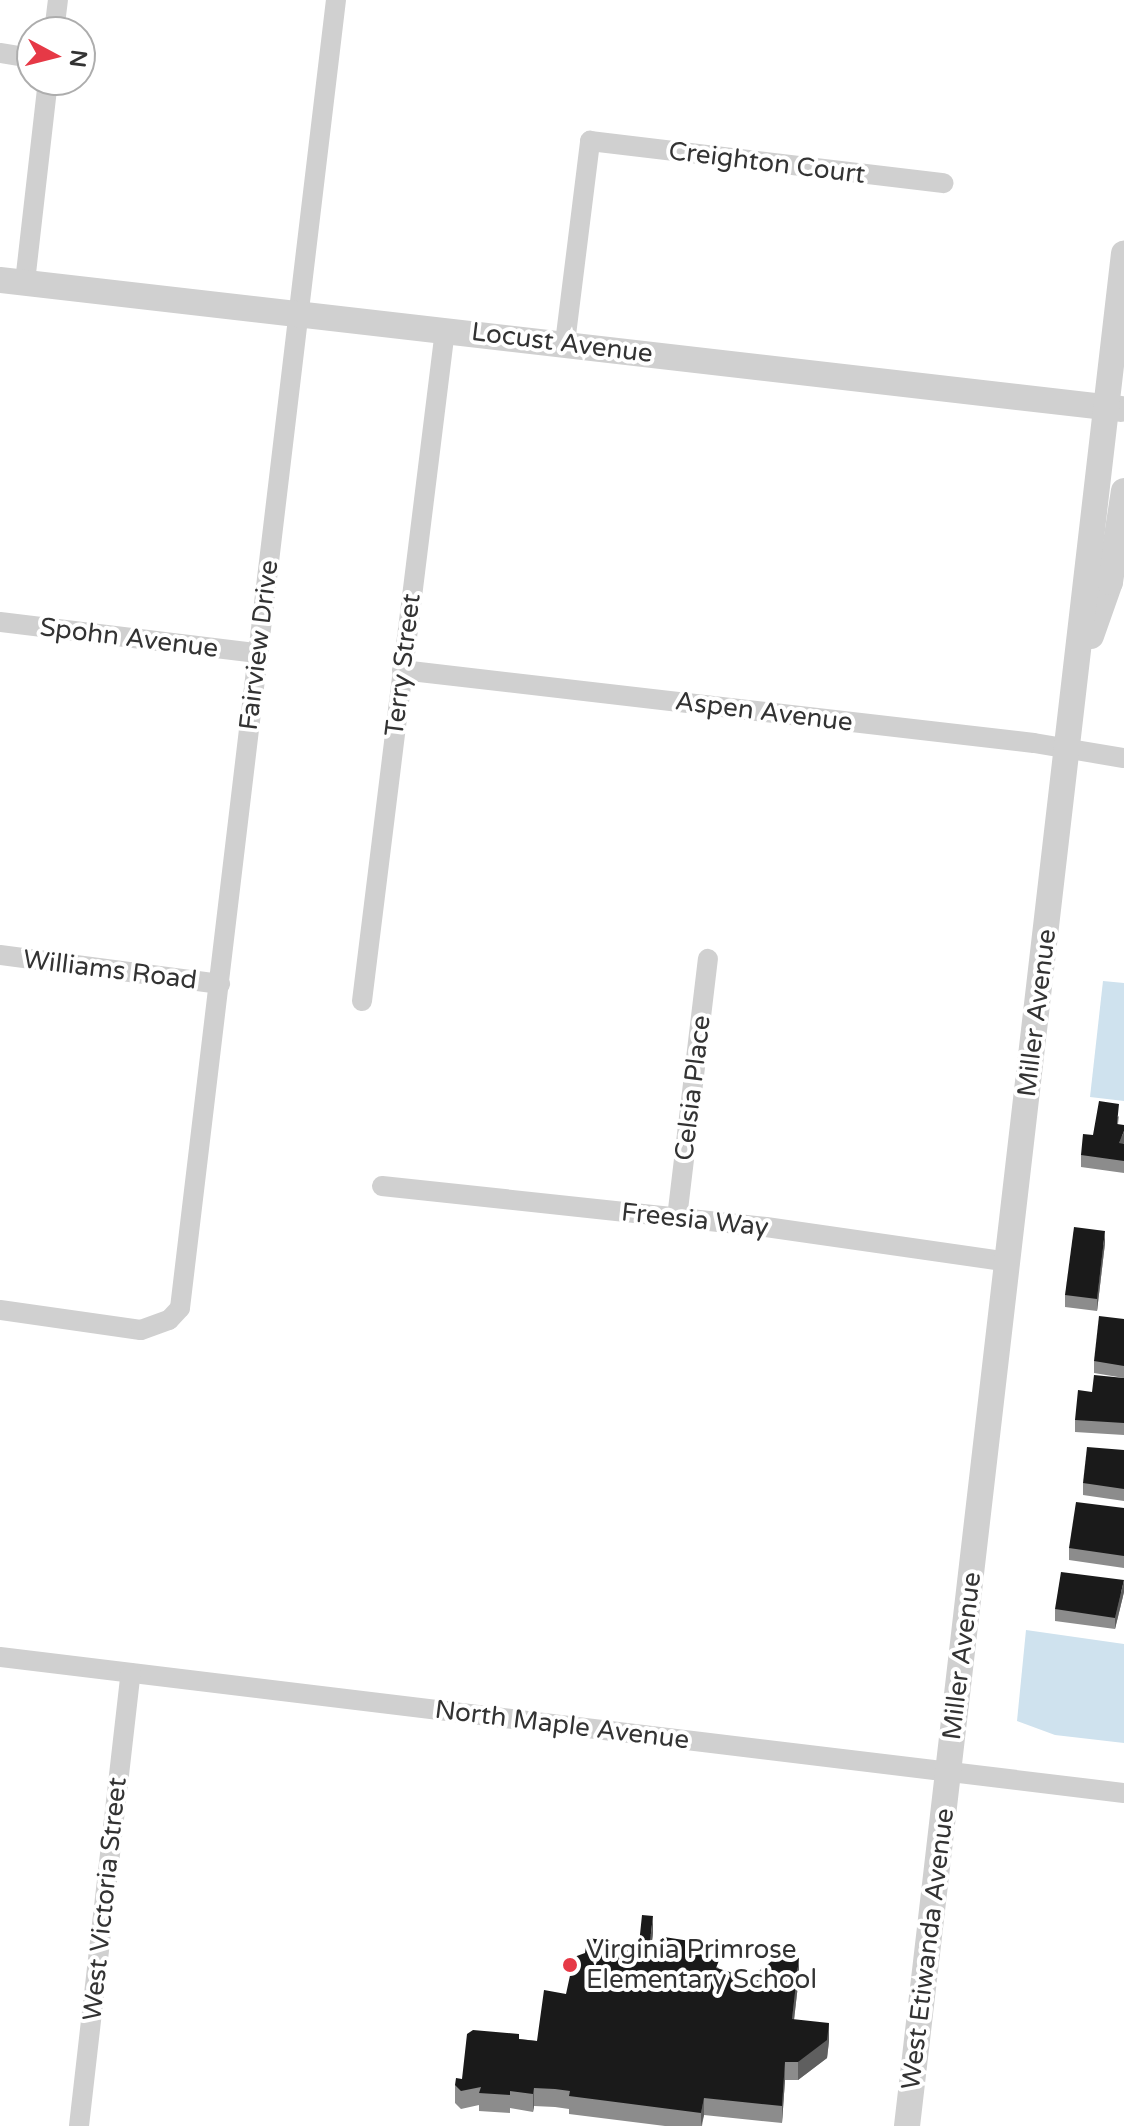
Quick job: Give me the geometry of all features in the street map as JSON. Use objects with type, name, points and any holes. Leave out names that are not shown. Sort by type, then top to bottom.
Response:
[{"type":"street","name":"Fairview Drive","points":[[0,1310],[141,1330],[169,1320],[180,1308],[336,0]]},
{"type":"street","points":[[12,281],[45,96]]},
{"type":"street","name":"Creighton Court","points":[[565,343],[590,141],[944,183]]},
{"type":"street","name":"Miller Avenue","points":[[949,1772],[1075,681],[1115,409],[1124,254]]},
{"type":"street","name":"Locust Avenue","points":[[12,281],[1115,409]]},
{"type":"street","name":"Terry Street","points":[[362,1001],[445,330]]},
{"type":"street","points":[[1075,681],[1110,582],[1124,491]]},
{"type":"street","name":"Spohn Avenue","points":[[0,622],[257,653]]},
{"type":"street","name":"Aspen Avenue","points":[[402,670],[1068,748],[1124,758]]},
{"type":"street","name":"Williams Road","points":[[0,955],[220,984]]},
{"type":"street","name":"Celsia Place","points":[[677,1218],[708,959]]},
{"type":"street","name":"Freesia Way","points":[[382,1186],[677,1218],[1008,1262]]},
{"type":"street","name":"North Maple Avenue","points":[[0,1657],[1124,1793]]},
{"type":"street","name":"West Victoria Street","points":[[79,2126],[131,1673]]},
{"type":"street","name":"West Etiwanda Avenue","points":[[907,2126],[949,1772]]},
{"type":"water","points":[[1103,981],[1124,983],[1124,1101],[1090,1097]]},
{"type":"water","points":[[1026,1630],[1124,1644],[1124,1743],[1055,1735],[1017,1721]]},
{"type":"building","points":[[1099,1101],[1119,1104],[1117,1124],[1124,1125],[1119,1143],[1124,1144],[1124,1161],[1081,1155],[1083,1134],[1093,1135]]},
{"type":"building","points":[[1074,1227],[1105,1231],[1097,1299],[1065,1295]]},
{"type":"building","points":[[1099,1316],[1124,1319],[1124,1366],[1094,1361]]},
{"type":"building","points":[[1094,1375],[1124,1378],[1124,1423],[1075,1420],[1078,1390],[1092,1392]]},
{"type":"building","points":[[1087,1447],[1124,1450],[1124,1489],[1083,1483]]},
{"type":"building","points":[[1076,1502],[1124,1508],[1124,1556],[1069,1548]]},
{"type":"building","points":[[1061,1572],[1124,1580],[1115,1618],[1055,1609]]},
{"type":"building","points":[[642,1915],[653,1916],[649,1950],[664,1937],[690,1941],[705,1959],[720,1958],[716,1968],[750,1978],[777,1957],[799,1958],[792,2019],[829,2023],[827,2040],[798,2062],[785,2062],[782,2106],[704,2098],[701,2113],[569,2096],[570,2091],[555,2089],[534,2088],[533,2094],[510,2091],[510,2095],[479,2093],[481,2087],[461,2091],[455,2085],[456,2078],[462,2079],[467,2034],[473,2030],[519,2034],[519,2039],[537,2041],[544,1990],[566,1994],[574,1957],[585,1953],[587,1938],[639,1944]]},
{"type":"place","name":"Virginia Primrose Elementary School","points":[[570,1965]]}]
